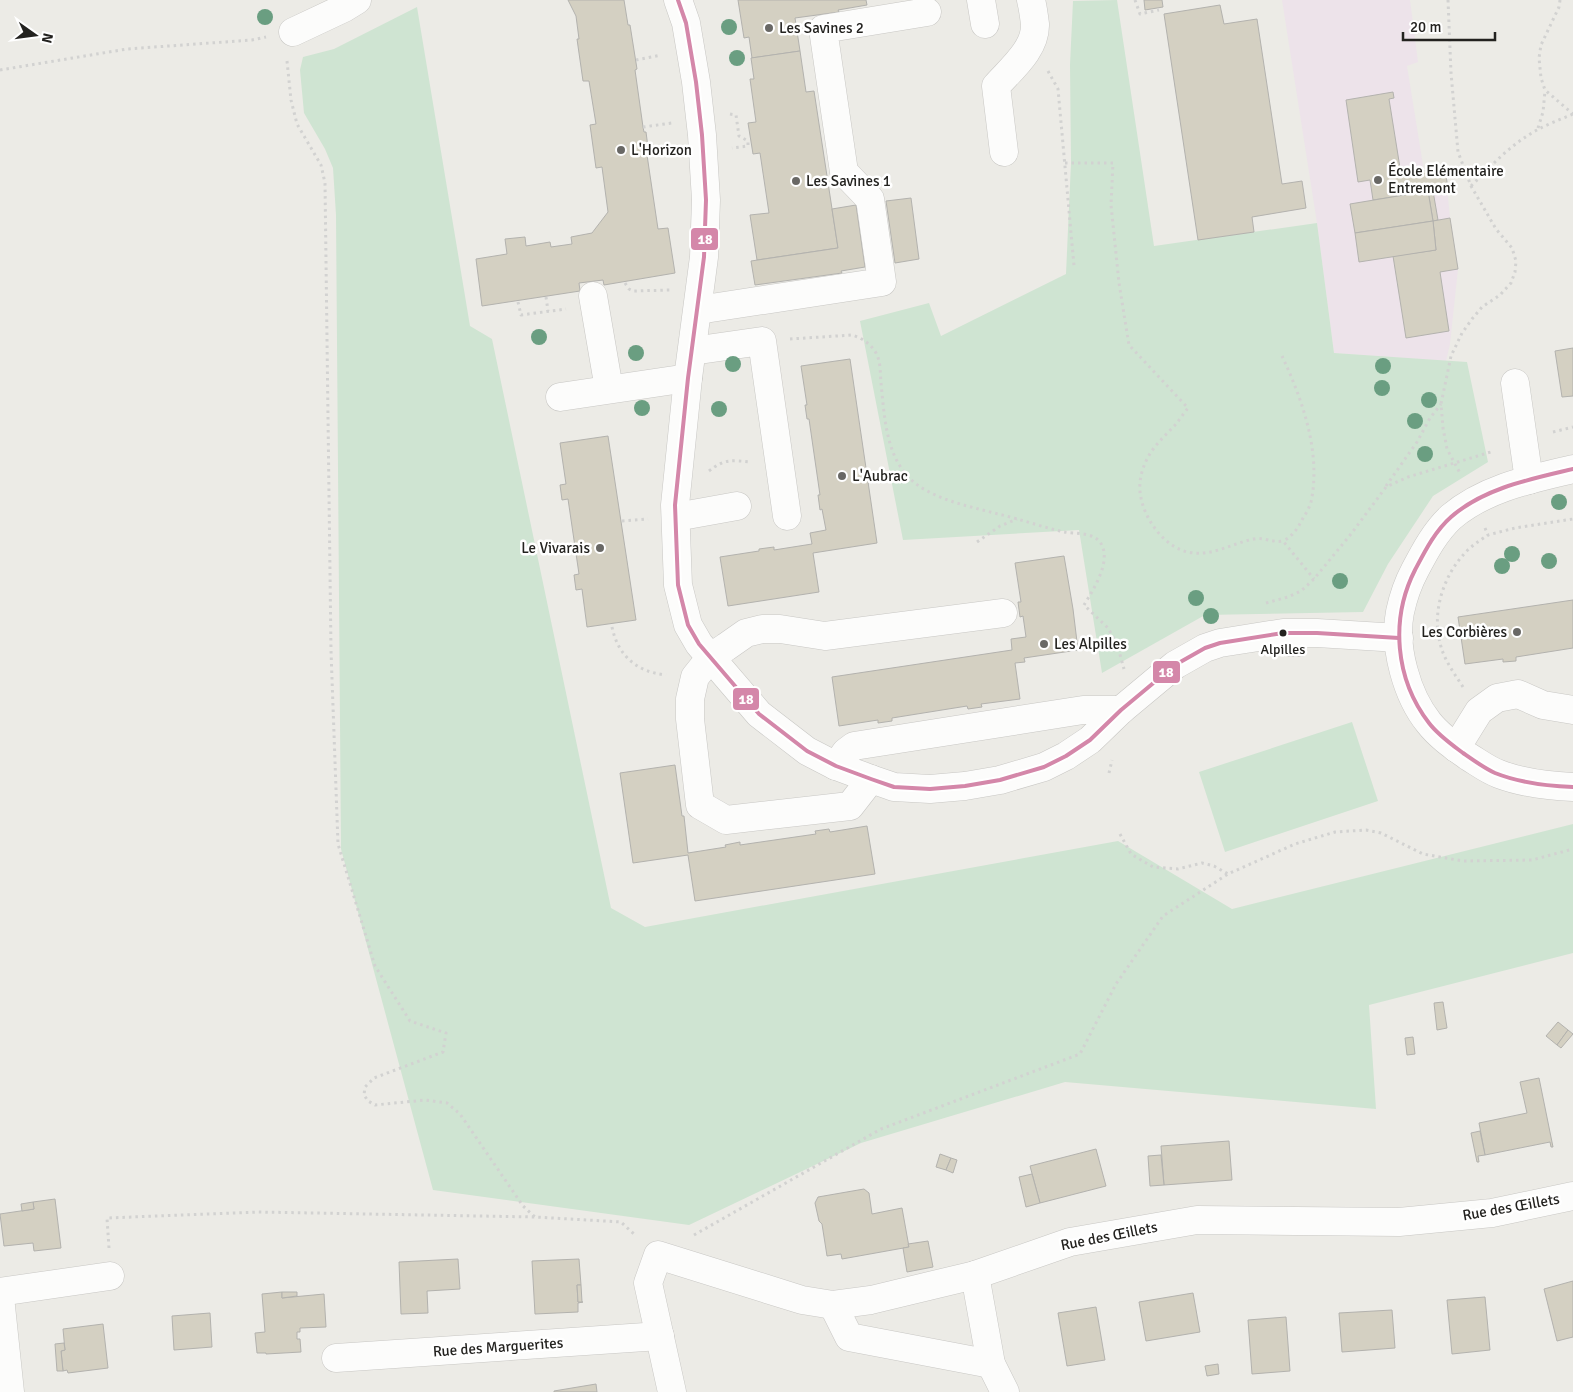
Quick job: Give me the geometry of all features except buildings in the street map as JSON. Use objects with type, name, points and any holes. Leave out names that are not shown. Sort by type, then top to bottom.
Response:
[{"type":"street","points":[[293,32],[357,0]]},
{"type":"street","points":[[678,0],[686,22],[691,50],[702,135],[706,200],[704,257],[688,378],[675,505],[678,585],[688,626],[699,644],[703,667],[807,751],[836,766],[894,787],[930,789],[1000,780],[1044,767],[1066,756],[1090,740],[1175,665],[1205,648],[1220,643],[1283,633],[1399,638]]},
{"type":"street","points":[[1004,152],[996,86],[1032,42],[1035,26],[1031,0]]},
{"type":"street","points":[[699,300],[882,282],[870,199],[844,172],[823,29],[927,12]]},
{"type":"street","points":[[594,300],[609,390]]},
{"type":"street","points":[[692,351],[762,341],[787,516]]},
{"type":"street","points":[[560,396],[688,378]]},
{"type":"street","points":[[1515,383],[1529,480]]},
{"type":"street","points":[[1573,469],[1509,485],[1474,501],[1451,518],[1431,540],[1408,584],[1400,613],[1399,638],[1406,678],[1416,704],[1441,736],[1456,748],[1498,774],[1524,782],[1573,787]]},
{"type":"street","points":[[676,517],[737,506]]},
{"type":"street","points":[[870,779],[850,806],[726,820],[700,805],[690,720],[690,699],[703,667],[746,634],[762,629],[780,629],[825,636],[1003,613]]},
{"type":"street","points":[[1456,748],[1480,711],[1497,698],[1518,694],[1543,705],[1573,710]]},
{"type":"street","points":[[836,766],[846,752],[854,746],[1131,702]]},
{"type":"street","name":"Rue des Œillets","points":[[658,1255],[802,1300],[833,1306],[871,1300],[975,1276],[1070,1242],[1197,1220],[1399,1222],[1492,1213],[1573,1196]]},
{"type":"street","points":[[658,1255],[648,1283],[672,1392]]},
{"type":"street","points":[[0,1292],[110,1276]]},
{"type":"street","points":[[975,1276],[991,1364],[1005,1392]]},
{"type":"street","points":[[0,1297],[10,1392]]},
{"type":"street","points":[[833,1306],[849,1337],[991,1364]]},
{"type":"street","name":"Rue des Marguerites","points":[[336,1358],[660,1336]]},
{"type":"path","points":[[1135,0],[1140,14],[1159,10]]},
{"type":"path","points":[[1448,0],[1451,73],[1458,152],[1471,186],[1496,228],[1512,248],[1516,261],[1515,272],[1510,283],[1500,295],[1482,307],[1472,319],[1462,333],[1451,356],[1442,404],[1443,428],[1447,449],[1465,482]]},
{"type":"path","points":[[1538,129],[1543,112],[1545,90],[1540,68],[1541,45],[1560,0]]},
{"type":"path","points":[[0,70],[127,49],[252,40],[293,32],[287,58],[291,100],[297,124],[321,165],[325,182],[331,651],[338,844],[375,966],[410,1021],[446,1033],[443,1052],[374,1078],[365,1087],[364,1095],[375,1105],[425,1100],[447,1104],[460,1114],[522,1206],[535,1217]]},
{"type":"path","points":[[1032,42],[1058,89],[1074,266]]},
{"type":"path","points":[[1471,186],[1502,154],[1518,142],[1538,129],[1573,114],[1545,90]]},
{"type":"path","points":[[722,114],[736,115],[740,136],[748,141],[748,146],[733,147]]},
{"type":"path","points":[[1066,163],[1113,163],[1111,205],[1119,283],[1129,345],[1188,408],[1176,424],[1160,440],[1147,458],[1141,473],[1140,492],[1144,510],[1157,531],[1174,546],[1192,553],[1206,554],[1254,539],[1276,542],[1284,541],[1291,537],[1300,524],[1312,498],[1312,445],[1297,388],[1282,356]]},
{"type":"path","points":[[625,283],[633,291],[699,300]]},
{"type":"path","points":[[546,297],[548,311]]},
{"type":"path","points":[[518,302],[521,315],[548,311],[594,300]]},
{"type":"path","points":[[762,341],[852,335],[866,342],[872,347],[879,360],[889,440],[900,468],[912,481],[943,498],[1065,532],[1087,535],[1101,543],[1104,565],[1101,575],[1084,605],[1108,628],[1117,644],[1127,676],[1131,702]]},
{"type":"path","points":[[1264,604],[1288,598],[1301,591],[1314,579],[1386,487],[1417,442],[1430,418],[1442,404]]},
{"type":"path","points":[[1386,487],[1408,477],[1573,427]]},
{"type":"path","points":[[704,476],[718,464],[725,461],[780,466]]},
{"type":"path","points":[[977,542],[1000,526],[1018,519]]},
{"type":"path","points":[[1480,711],[1446,660],[1440,644],[1437,626],[1440,598],[1446,581],[1464,553],[1488,535],[1515,528],[1573,519]]},
{"type":"path","points":[[1481,520],[1488,535]]},
{"type":"path","points":[[1284,541],[1314,579]]},
{"type":"path","points":[[612,627],[617,646],[623,655],[632,663],[647,670],[662,674],[703,667]]},
{"type":"path","points":[[110,1276],[107,1218],[258,1212],[535,1217],[621,1222],[658,1255],[882,1129],[1080,1054],[1116,984],[1163,916],[1228,874],[1295,844],[1335,832],[1366,830],[1381,833],[1423,854],[1463,860],[1532,860],[1573,850]]},
{"type":"path","points":[[1120,834],[1130,854],[1153,867],[1178,869],[1202,863],[1214,866],[1228,874]]},
{"type":"shaded area","name":"École Elémentaire Entremont","points":[[1282,0],[1410,0],[1418,62],[1407,66],[1424,171],[1445,168],[1458,269],[1450,344],[1446,361],[1334,353],[1317,223]]},
{"type":"green space","points":[[1117,0],[1154,246],[1317,223],[1334,353],[1467,362],[1488,462],[1433,496],[1388,564],[1363,612],[1205,615],[1102,673],[1079,530],[903,540],[860,321],[929,303],[941,336],[1066,274],[1071,163],[1070,65],[1073,1]]},
{"type":"green space","points":[[417,7],[470,326],[492,339],[611,908],[645,927],[1118,841],[1232,909],[1573,824],[1573,953],[1369,1005],[1376,1109],[1065,1082],[861,1143],[689,1225],[433,1190],[341,849],[336,215],[333,168],[325,149],[304,113],[300,70],[303,57],[334,49]]},
{"type":"green space","points":[[1352,722],[1378,801],[1225,852],[1199,772]]},
{"type":"transit line","name":"18","points":[[678,0],[686,23],[696,82],[702,135],[706,200],[704,257],[688,378],[675,505],[678,585],[688,625],[699,644],[759,714],[807,751],[836,766],[871,779],[894,787],[930,789],[965,786],[1000,780],[1044,767],[1066,756],[1090,740],[1121,710],[1175,665],[1205,648],[1220,643],[1283,633],[1399,638]]},
{"type":"transit line","name":"18","points":[[1573,469],[1525,481],[1493,492],[1464,507],[1451,517],[1435,535],[1415,570],[1407,589],[1399,628],[1403,668],[1409,687],[1429,723],[1441,735],[1471,758],[1495,773],[1534,783],[1573,787]]},
{"type":"place","name":"Les Savines 2","points":[[769,28]]},
{"type":"place","name":"L'Horizon","points":[[621,150]]},
{"type":"place","name":"École Elémentaire Entremont","points":[[1378,180]]},
{"type":"place","name":"Les Savines 1","points":[[796,181]]},
{"type":"place","name":"L'Aubrac","points":[[842,476]]},
{"type":"place","name":"Le Vivarais","points":[[600,548]]},
{"type":"place","name":"Les Corbières","points":[[1517,632]]},
{"type":"place","name":"Alpilles","points":[[1283,633]]},
{"type":"place","name":"Les Alpilles","points":[[1044,644]]}]
